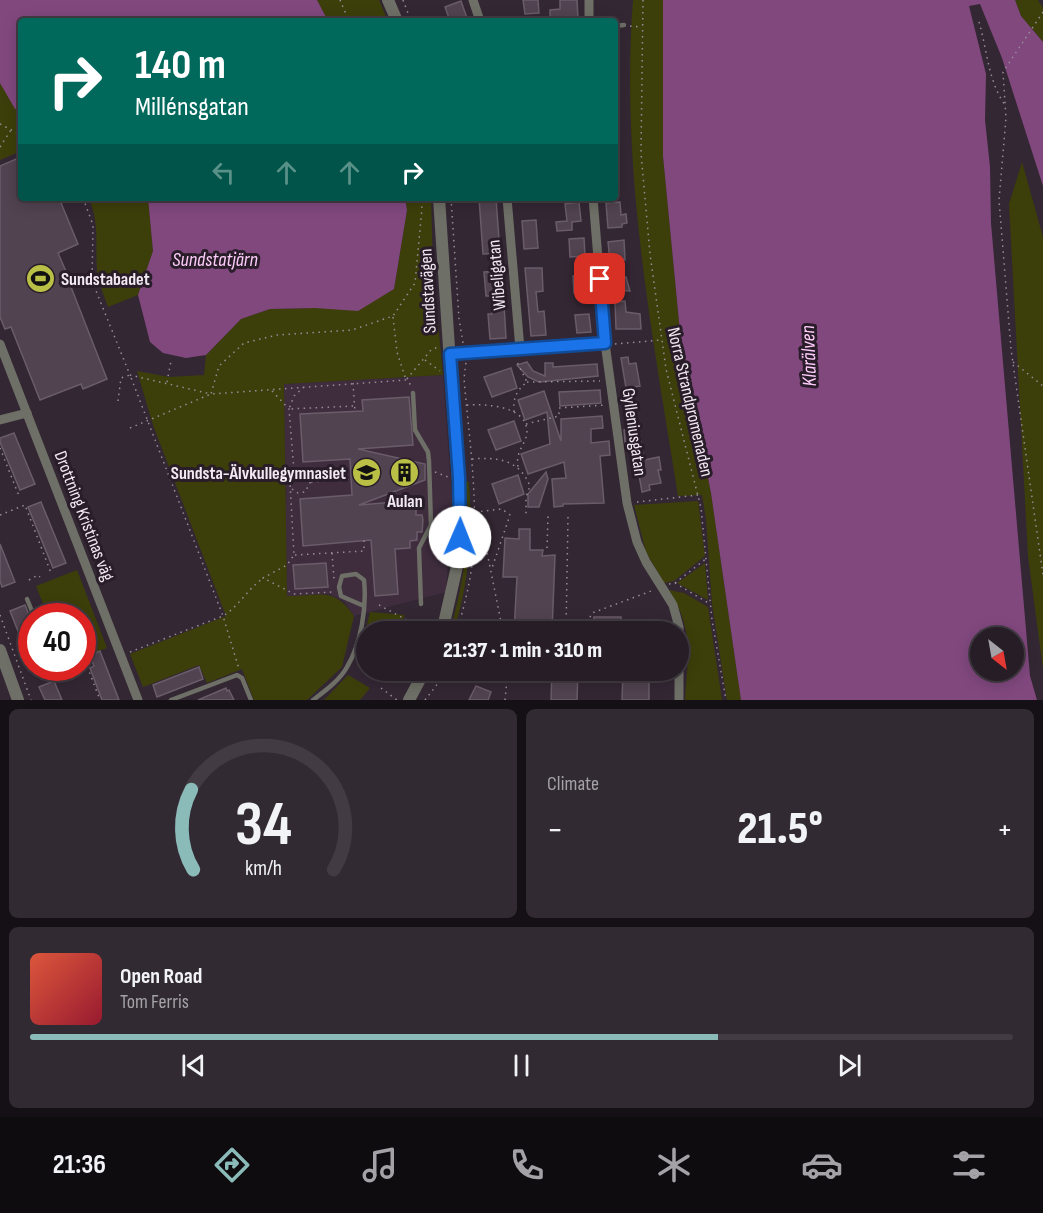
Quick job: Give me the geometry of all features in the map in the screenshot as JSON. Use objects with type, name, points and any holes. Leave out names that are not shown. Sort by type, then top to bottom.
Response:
[{"type":"street","points":[[388,0],[396,18]]},
{"type":"street","points":[[473,0],[479,18]]},
{"type":"street","points":[[589,18],[590,0]]},
{"type":"street","name":"Sundstavägen","points":[[439,201],[459,477],[460,537],[454,588],[445,621]]},
{"type":"street","name":"Wibeligatan","points":[[507,201],[517,350]]},
{"type":"street","name":"Gylleniusgatan","points":[[593,201],[609,380],[627,503],[637,542],[646,562],[673,605],[679,627],[679,700]]},
{"type":"street","points":[[449,349],[517,350],[605,343]]},
{"type":"street","name":"Drottning Kristinas väg","points":[[0,344],[138,700]]},
{"type":"street","points":[[0,420],[27,414]]},
{"type":"street","points":[[0,650],[18,700]]},
{"type":"street","points":[[409,700],[419,681]]},
{"type":"lane","points":[[618,26],[624,25]]},
{"type":"lane","points":[[412,393],[415,430],[428,452],[429,461],[430,525],[419,548],[421,604]]},
{"type":"lane","points":[[314,700],[341,677],[354,652],[364,606],[365,592],[361,576],[342,576],[340,591],[346,600],[364,606]]},
{"type":"lane","points":[[27,599],[29,603]]},
{"type":"lane","points":[[171,700],[239,675],[251,700]]},
{"type":"path","points":[[340,0],[348,18]]},
{"type":"path","points":[[403,0],[410,18]]},
{"type":"path","name":"Norra Strandpromenaden","points":[[643,0],[641,153],[661,340],[699,495],[710,604],[726,700]]},
{"type":"path","points":[[1043,12],[1003,72],[1005,105],[999,200],[1013,362],[1043,575]]},
{"type":"path","points":[[980,22],[992,82],[1005,105]]},
{"type":"path","points":[[624,25],[641,27]]},
{"type":"path","points":[[0,124],[18,134]]},
{"type":"path","points":[[0,147],[11,130]]},
{"type":"path","points":[[84,201],[93,225],[92,281],[223,616],[239,675]]},
{"type":"path","points":[[211,394],[219,366],[244,343],[277,335],[351,330],[393,316],[415,282],[422,208],[421,201]]},
{"type":"path","points":[[393,316],[397,352],[412,393]]},
{"type":"path","points":[[605,343],[661,340]]},
{"type":"path","points":[[130,428],[211,394],[406,380],[431,350],[449,349]]},
{"type":"path","points":[[517,350],[517,363],[527,382]]},
{"type":"path","points":[[167,383],[171,361]]},
{"type":"path","points":[[1013,362],[1043,386]]},
{"type":"path","points":[[118,401],[121,378],[130,375],[211,394]]},
{"type":"path","points":[[514,412],[513,399],[518,390],[527,382],[559,384],[609,380]]},
{"type":"path","points":[[353,383],[355,412]]},
{"type":"path","points":[[121,656],[223,616],[235,608],[252,586],[287,565],[294,555],[289,409],[294,396],[305,386]]},
{"type":"path","points":[[270,389],[289,409],[354,406]]},
{"type":"path","points":[[466,405],[490,404],[514,412],[525,425],[527,432],[517,457],[518,467],[531,486],[526,497],[526,515]]},
{"type":"path","points":[[525,425],[559,416],[559,408],[612,405]]},
{"type":"path","points":[[0,448],[19,496]]},
{"type":"path","points":[[471,459],[494,457],[518,467]]},
{"type":"path","points":[[292,476],[303,473],[310,482]]},
{"type":"path","points":[[310,482],[351,479]]},
{"type":"path","points":[[291,487],[301,493],[307,490],[310,482]]},
{"type":"path","points":[[627,503],[699,495]]},
{"type":"path","points":[[0,515],[25,505],[51,573]]},
{"type":"path","points":[[474,512],[502,509],[510,515],[491,571]]},
{"type":"path","points":[[479,512],[501,621]]},
{"type":"path","points":[[547,548],[548,516]]},
{"type":"path","points":[[568,517],[566,630],[585,628],[592,613],[675,583],[707,558]]},
{"type":"path","points":[[294,555],[364,551],[364,540]]},
{"type":"path","points":[[332,552],[334,579]]},
{"type":"path","points":[[29,580],[38,575],[40,577]]},
{"type":"path","points":[[263,578],[294,594],[340,591]]},
{"type":"path","points":[[675,583],[710,604]]},
{"type":"path","points":[[379,605],[409,621]]},
{"type":"path","points":[[0,615],[31,700]]},
{"type":"path","points":[[93,681],[100,700]]},
{"type":"path","points":[[425,700],[438,681]]},
{"type":"path","points":[[505,700],[506,681]]},
{"type":"path","points":[[381,688],[397,700]]},
{"type":"shaded area","points":[[317,0],[379,0],[387,18],[326,18]]},
{"type":"shaded area","points":[[633,0],[663,0],[663,156],[681,342],[711,493],[741,700],[727,700],[712,604],[702,495],[678,496],[658,373],[635,187],[630,63]]},
{"type":"shaded area","points":[[1015,0],[1038,0],[1043,8],[1043,42],[1021,16]]},
{"type":"shaded area","points":[[0,83],[15,108],[18,108],[18,152],[0,160]]},
{"type":"shaded area","points":[[1022,162],[1043,237],[1043,669],[1028,556],[1009,204]]},
{"type":"shaded area","points":[[90,201],[148,201],[153,251],[138,295],[108,307],[98,275],[96,224]]},
{"type":"shaded area","points":[[406,201],[431,201],[433,270],[443,375],[284,384],[287,596],[332,596],[346,606],[354,616],[342,667],[307,700],[254,700],[242,669],[207,683],[199,665],[143,687],[130,654],[226,616],[153,425],[137,371],[169,377],[204,375],[206,355],[241,319],[270,309],[315,308],[380,297],[394,289],[407,210]]},
{"type":"shaded area","name":"Sundsta-Älvkullegymnasiet","points":[[443,375],[452,501],[446,592],[354,616],[344,601],[328,594],[287,597],[284,384]]},
{"type":"shaded area","points":[[465,481],[469,482],[469,558],[459,612],[457,621],[452,621],[465,557],[467,501]]},
{"type":"shaded area","points":[[698,501],[705,556],[674,581],[664,583],[646,552],[634,505]]},
{"type":"shaded area","points":[[705,563],[708,600],[677,583]]},
{"type":"shaded area","points":[[77,570],[90,603],[43,603],[36,586]]},
{"type":"shaded area","points":[[669,590],[684,593],[708,607],[722,700],[685,700],[686,681],[689,681],[689,621],[683,621]]},
{"type":"shaded area","points":[[370,612],[405,615],[402,621],[368,621]]},
{"type":"shaded area","points":[[96,619],[107,648],[96,652]]},
{"type":"shaded area","points":[[348,675],[370,688],[360,700],[324,700]]},
{"type":"water","points":[[0,0],[317,0],[326,18],[18,18],[18,108],[15,109],[0,83]]},
{"type":"water","name":"Klarälven","points":[[663,0],[1015,0],[1021,16],[1043,42],[1043,186],[1002,58],[980,4],[969,6],[986,74],[985,120],[990,167],[991,223],[1030,676],[1037,700],[741,700],[711,493],[681,342],[663,156]]},
{"type":"water","name":"Sundstatjärn","points":[[148,201],[406,201],[407,210],[394,289],[358,311],[315,308],[270,309],[241,319],[206,355],[186,358],[163,353],[150,342],[138,295],[153,251]]},
{"type":"building","points":[[523,0],[538,0],[539,13],[525,14]]},
{"type":"building","points":[[560,0],[577,0],[578,18],[550,18],[550,10],[560,9]]},
{"type":"building","points":[[461,1],[467,18],[449,18],[445,7]]},
{"type":"building","name":"Sundstabadet","points":[[18,158],[18,201],[60,201],[78,244],[58,253],[68,276],[73,274],[80,278],[79,284],[71,287],[107,379],[83,389],[81,384],[40,400],[11,327],[5,329],[0,317],[0,166]]},
{"type":"building","points":[[479,201],[496,201],[500,253],[483,254]]},
{"type":"building","points":[[579,202],[581,221],[572,222],[572,230],[557,231],[556,222],[567,221],[565,204]]},
{"type":"building","points":[[620,202],[621,215],[626,214],[627,223],[622,224],[622,227],[608,228],[606,203]]},
{"type":"building","points":[[536,220],[538,248],[524,249],[522,221]]},
{"type":"building","points":[[584,238],[585,256],[570,257],[569,239]]},
{"type":"building","points":[[624,240],[625,260],[610,261],[608,242]]},
{"type":"building","points":[[525,268],[542,268],[543,291],[536,292],[538,312],[544,311],[546,335],[531,336]]},
{"type":"building","points":[[502,271],[506,338],[490,339],[488,314],[492,314],[492,306],[491,296],[486,296],[484,272]]},
{"type":"building","points":[[586,275],[587,292],[574,293],[573,276]]},
{"type":"building","points":[[626,277],[630,291],[614,290],[613,279]]},
{"type":"building","points":[[625,301],[626,312],[640,314],[641,329],[616,329],[615,302]]},
{"type":"building","points":[[589,314],[591,332],[577,333],[575,315]]},
{"type":"building","points":[[628,357],[629,364],[636,363],[640,386],[626,388],[621,358]]},
{"type":"building","points":[[527,362],[533,371],[545,376],[545,363],[553,363],[553,367],[597,364],[598,376],[539,382],[528,377],[517,365]]},
{"type":"building","points":[[511,368],[517,388],[492,397],[484,377]]},
{"type":"building","points":[[600,390],[601,403],[560,406],[559,392]]},
{"type":"building","points":[[544,391],[561,441],[561,419],[602,416],[603,428],[591,429],[591,443],[609,441],[610,455],[600,456],[604,503],[563,504],[563,506],[554,507],[552,479],[566,478],[564,462],[528,474],[521,454],[550,444],[547,412],[525,420],[518,400]]},
{"type":"building","name":"Sundsta-Älvkullegymnasiet","points":[[409,397],[413,445],[358,449],[425,464],[425,480],[359,505],[407,501],[407,509],[416,508],[416,515],[422,515],[423,520],[422,532],[417,532],[417,540],[410,541],[410,548],[395,549],[398,594],[375,596],[371,540],[303,546],[300,499],[352,495],[350,459],[303,462],[300,414],[363,411],[362,400]]},
{"type":"building","points":[[514,421],[521,441],[496,450],[488,430]]},
{"type":"building","points":[[638,428],[644,460],[659,457],[661,470],[658,470],[661,483],[649,485],[650,490],[642,492],[633,441],[625,442],[624,430]]},
{"type":"building","points":[[14,433],[35,484],[20,490],[0,442],[0,438]]},
{"type":"building","points":[[546,472],[548,479],[539,507],[528,507],[528,494]]},
{"type":"building","points":[[518,475],[524,494],[499,504],[492,484]]},
{"type":"building","points":[[41,502],[66,563],[53,568],[28,507]]},
{"type":"building","points":[[519,529],[530,529],[530,550],[543,550],[542,556],[555,555],[552,621],[515,621],[517,577],[503,577],[505,538],[519,539]]},
{"type":"building","points":[[0,544],[15,582],[2,587],[0,581]]},
{"type":"building","points":[[326,563],[328,587],[295,589],[293,565]]},
{"type":"building","points":[[18,608],[18,631],[10,611]]},
{"type":"building","points":[[594,617],[621,617],[621,621],[593,621]]},
{"type":"building","points":[[100,651],[119,700],[102,700],[95,681],[96,653]]},
{"type":"building","points":[[199,667],[203,679],[157,697],[153,685]]},
{"type":"building","points":[[54,681],[62,700],[45,700],[39,687]]},
{"type":"building","points":[[552,681],[578,681],[577,700],[551,700]]},
{"type":"building","points":[[623,681],[649,681],[649,700],[622,700]]},
{"type":"building","points":[[476,686],[491,692],[488,700],[469,700]]},
{"type":"building","points":[[226,688],[234,700],[198,700]]},
{"type":"place","name":"Sundstabadet","points":[[40,279]]},
{"type":"place","name":"Aulan","points":[[405,472]]},
{"type":"place","name":"Sundsta-Älvkullegymnasiet","points":[[367,473]]},
{"type":"route","points":[[460,537],[459,477],[450,354],[605,343],[600,279]]}]
